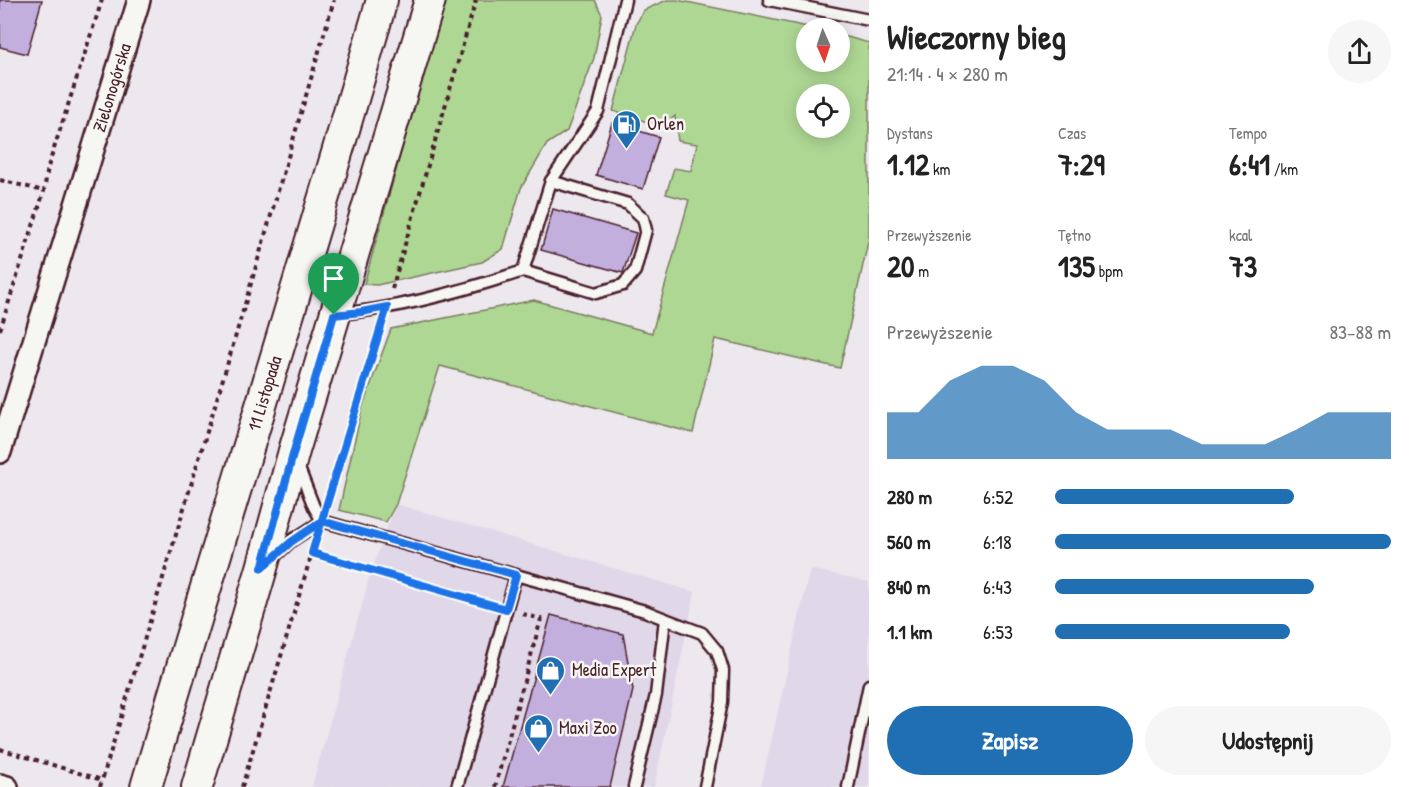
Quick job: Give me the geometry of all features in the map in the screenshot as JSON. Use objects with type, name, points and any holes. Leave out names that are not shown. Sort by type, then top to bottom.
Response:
[{"type":"main road","name":"11 Listopada","points":[[146,787],[221,533],[294,303],[382,0]]},
{"type":"main road","points":[[198,787],[334,315],[430,0]]},
{"type":"main road","points":[[294,303],[334,315]]},
{"type":"street","name":"Zielonogórska","points":[[0,452],[139,0]]},
{"type":"street","points":[[0,785],[7,787]]},
{"type":"lane","points":[[522,271],[551,181],[598,111],[625,0]]},
{"type":"lane","points":[[769,0],[869,20]]},
{"type":"lane","points":[[334,315],[387,307],[479,286],[522,271],[596,293],[623,285],[635,271],[646,230],[643,218],[628,204],[551,181]]},
{"type":"lane","points":[[294,451],[304,484],[322,521],[645,611],[702,633],[717,651],[723,670],[722,702],[705,787]]},
{"type":"lane","points":[[262,568],[291,542],[322,521]]},
{"type":"lane","points":[[457,787],[516,575]]},
{"type":"lane","points":[[634,787],[656,695],[665,619]]},
{"type":"lane","points":[[848,787],[869,685]]},
{"type":"path","points":[[0,330],[44,191],[48,167],[102,0]]},
{"type":"path","points":[[100,787],[334,0]]},
{"type":"path","points":[[242,787],[387,307],[476,0]]},
{"type":"path","points":[[0,180],[44,191]]},
{"type":"path","points":[[312,553],[541,619],[495,787]]},
{"type":"path","points":[[0,749],[102,780]]},
{"type":"shaded area","points":[[396,504],[695,592],[654,787],[312,787],[370,575]]},
{"type":"shaded area","points":[[810,569],[869,582],[869,787],[761,787]]},
{"type":"green space","points":[[444,0],[595,0],[602,15],[594,58],[567,131],[547,144],[521,188],[503,249],[482,262],[377,285],[364,284]]},
{"type":"green space","points":[[667,0],[677,0],[796,24],[796,72],[850,72],[850,38],[869,43],[869,238],[840,368],[715,339],[693,433],[440,366],[396,504],[386,522],[339,510],[362,408],[391,329],[534,300],[652,333],[689,200],[666,194],[674,168],[691,171],[697,144],[678,141],[675,116],[663,127],[613,111],[636,24],[644,10]]},
{"type":"building","points":[[0,0],[42,0],[27,54],[0,47]]},
{"type":"building","points":[[612,123],[659,137],[643,189],[596,175]]},
{"type":"building","points":[[553,209],[636,233],[623,273],[541,250]]},
{"type":"building","points":[[551,615],[623,634],[633,690],[610,787],[503,787]]},
{"type":"place","name":"Orlen","points":[[626,150]]},
{"type":"place","name":"Media Expert","points":[[551,696]]},
{"type":"place","name":"Maxi Zoo","points":[[538,754]]},
{"type":"route","points":[[334,315],[262,568],[291,542],[322,521],[516,575],[506,609],[312,553],[322,521],[387,307],[334,315]]}]
